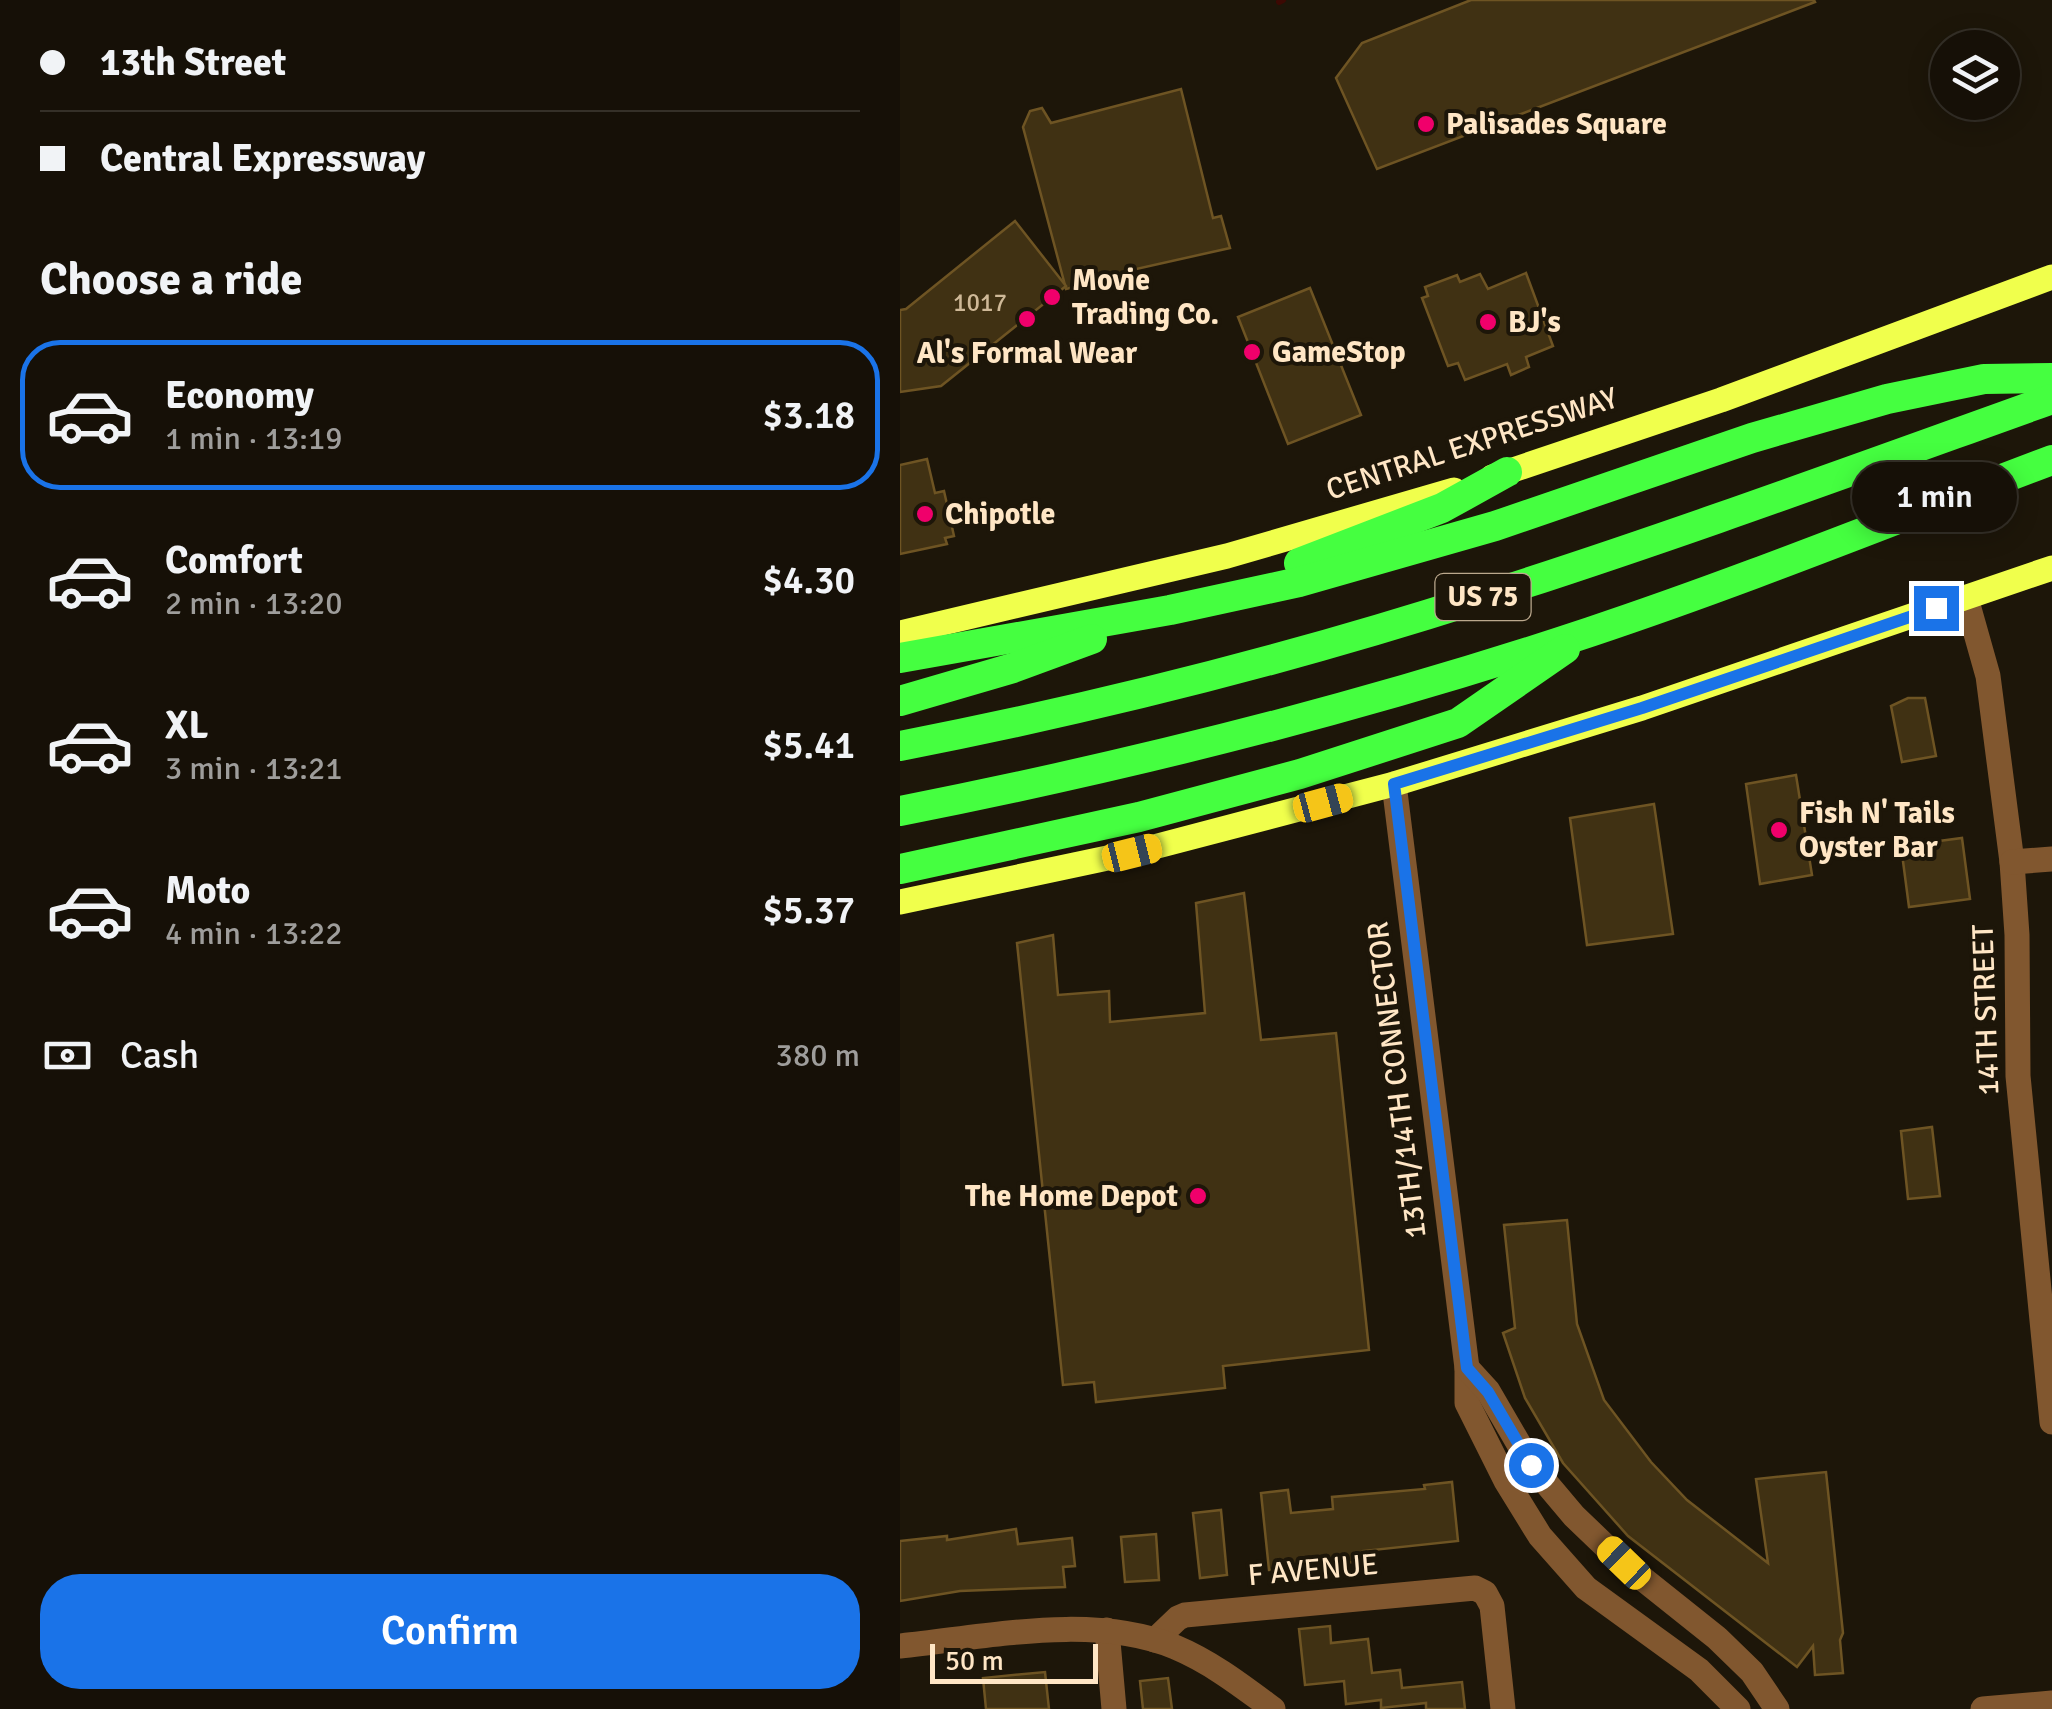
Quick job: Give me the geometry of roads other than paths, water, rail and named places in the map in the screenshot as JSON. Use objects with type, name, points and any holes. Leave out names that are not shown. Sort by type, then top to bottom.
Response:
[{"type":"highway","points":[[900,658],[1170,610],[1299,582],[1495,526],[1752,438],[1887,399],[1984,378],[2052,378]]},
{"type":"highway","name":"US 75","points":[[900,746],[1176,684],[1446,609],[1664,537],[2052,399]]},
{"type":"highway","name":"US 75","points":[[900,810],[1181,749],[1370,699],[1588,633],[2052,460]]},
{"type":"highway","points":[[900,701],[1012,668],[1355,543],[1442,508],[1507,472]]},
{"type":"highway","points":[[900,870],[1139,817],[1282,779],[1458,723],[1588,633]]},
{"type":"main road","name":"CENTRAL EXPRESSWAY","points":[[900,633],[1227,556],[1507,472],[1721,400],[2052,277]]},
{"type":"main road","points":[[900,902],[1132,853],[1394,784],[1642,708],[2052,568]]},
{"type":"street","name":"14TH STREET","points":[[1966,598],[1988,676],[2012,862],[2018,1076],[2043,1230],[2052,1422]]},
{"type":"street","name":"13TH/14TH CONNECTOR","points":[[1394,784],[1467,1368],[1467,1403],[1506,1481],[1540,1536],[1586,1588],[1700,1670],[1738,1709]]},
{"type":"street","points":[[2012,862],[2052,859]]},
{"type":"street","points":[[1467,1368],[1488,1392],[1531,1465],[1574,1516],[1624,1563],[1717,1638],[1752,1672],[1777,1709]]},
{"type":"street","name":"F AVENUE","points":[[1155,1640],[1185,1615],[1475,1588],[1485,1593],[1492,1606],[1502,1709]]},
{"type":"street","points":[[900,1646],[1062,1630],[1108,1630],[1155,1640],[1216,1668],[1274,1709]]},
{"type":"street","points":[[1108,1630],[1114,1709]]},
{"type":"street","points":[[1984,1709],[2052,1702]]},
{"type":"waterway","points":[[1279,2],[1283,0]]},
{"type":"place","name":"Palisades Square","points":[[1426,124]]},
{"type":"place","name":"Movie Trading Co.","points":[[1052,297]]},
{"type":"place","name":"Al's Formal Wear","points":[[1027,319]]},
{"type":"place","name":"BJ's","points":[[1488,322]]},
{"type":"place","name":"GameStop","points":[[1252,352]]},
{"type":"place","name":"Chipotle","points":[[925,514]]},
{"type":"place","name":"Fish N' Tails Oyster Bar","points":[[1779,830]]},
{"type":"place","name":"The Home Depot","points":[[1198,1196]]}]
